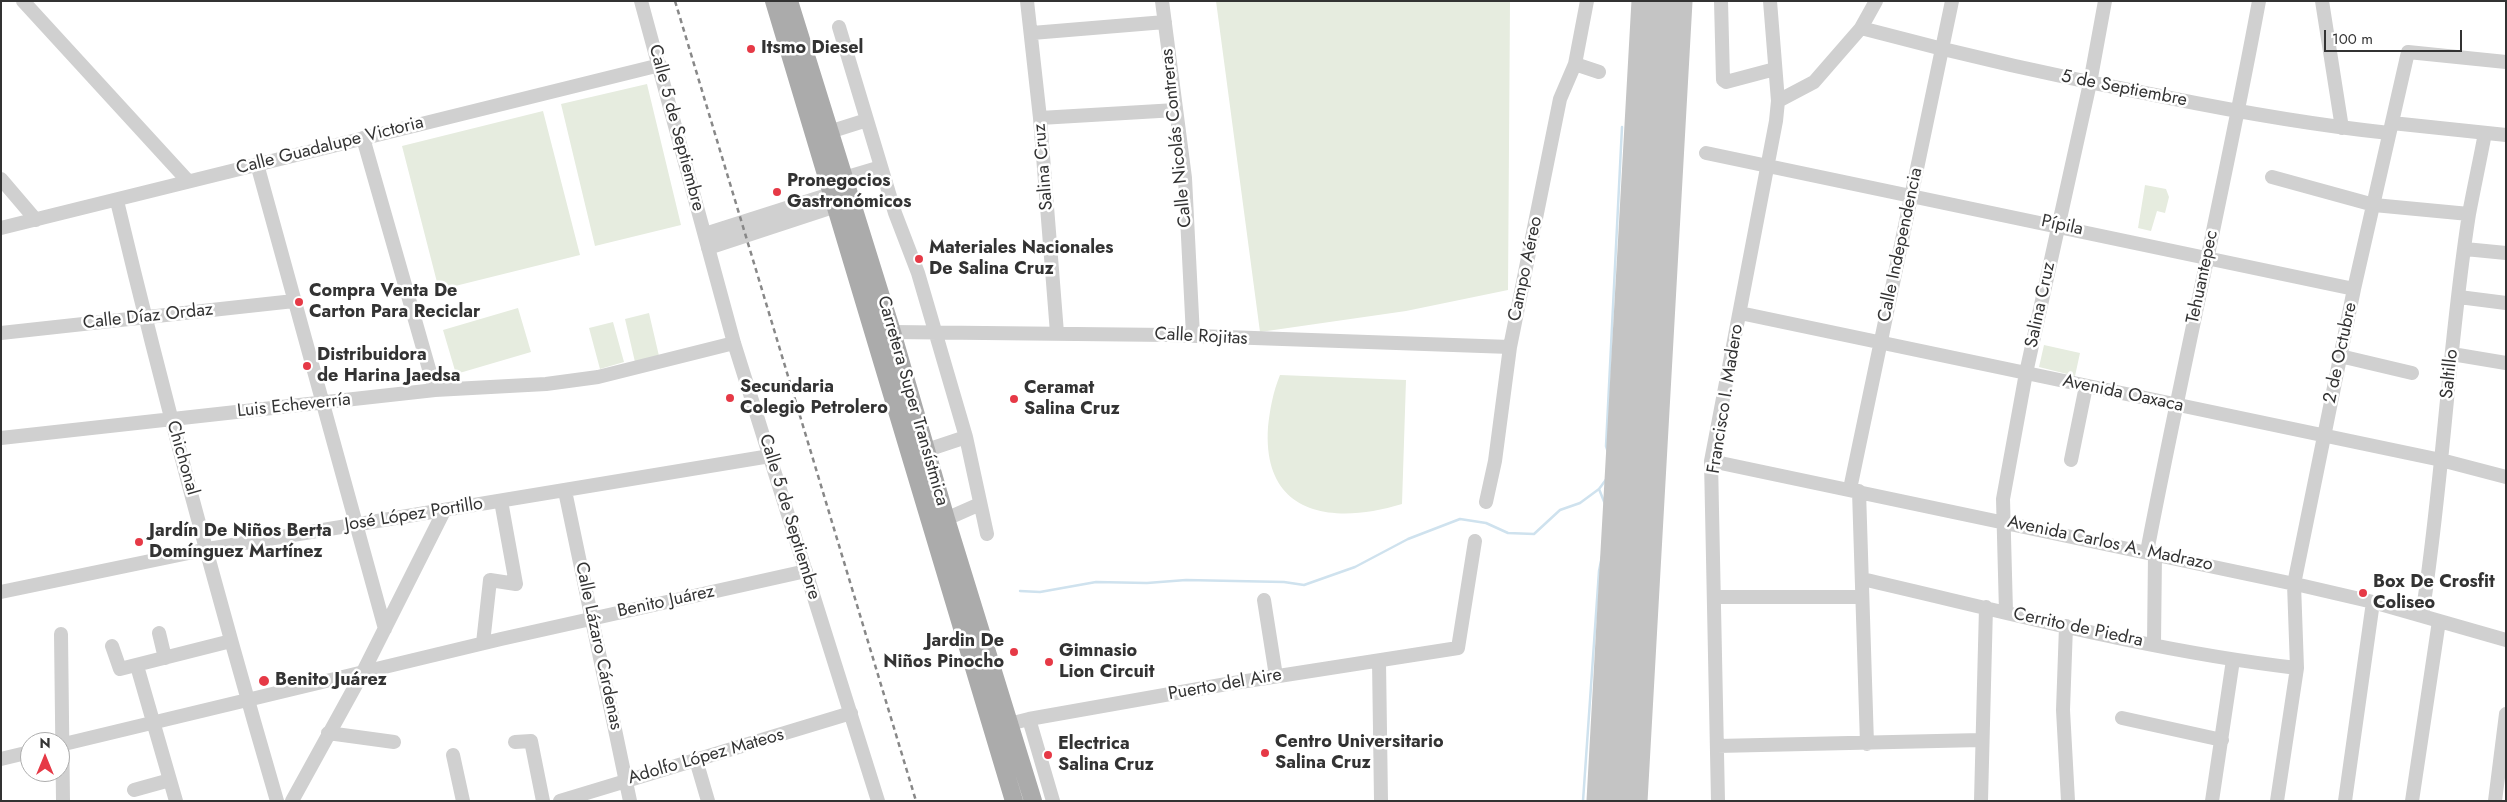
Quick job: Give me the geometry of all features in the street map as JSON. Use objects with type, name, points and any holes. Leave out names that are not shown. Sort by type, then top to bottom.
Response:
[{"type":"main road","points":[[774,1],[842,193]]},
{"type":"main road","name":"Carretera Super Transístmica","points":[[789,1],[828,132],[842,193],[1001,726],[1033,801]]},
{"type":"main road","name":"Carretera Super Transístmica","points":[[842,193],[892,332],[927,450],[1001,726],[1014,801]]},
{"type":"street","points":[[23,1],[188,181]]},
{"type":"street","name":"Calle 5 de Septiembre","points":[[641,1],[734,342],[878,801]]},
{"type":"street","name":"Salina Cruz","points":[[1027,1],[1040,118],[1057,333]]},
{"type":"street","name":"Calle Nicolás Contreras","points":[[1162,1],[1185,178],[1193,336]]},
{"type":"street","name":"Campo Aéreo","points":[[1486,502],[1494,461],[1510,347],[1560,98],[1575,64],[1587,1]]},
{"type":"street","points":[[1721,1],[1723,80],[1726,82],[1775,69]]},
{"type":"street","name":"Francisco I. Madero","points":[[1718,801],[1712,461],[1769,166],[1778,101],[1770,1]]},
{"type":"street","points":[[1778,101],[1814,82],[1861,28],[1876,1]]},
{"type":"street","name":"Calle Independencia","points":[[1866,744],[1862,579],[1855,490],[1881,342],[1952,1]]},
{"type":"street","name":"Salina Cruz","points":[[2006,612],[2002,499],[2026,373],[2090,83],[2105,1]]},
{"type":"street","name":"Tehuantepec","points":[[2154,644],[2151,553],[2175,405],[2239,112],[2259,1]]},
{"type":"street","points":[[2322,1],[2342,128]]},
{"type":"street","points":[[1032,33],[1165,22]]},
{"type":"street","points":[[839,28],[895,213],[918,273],[966,437],[987,534]]},
{"type":"street","name":"5 de Septiembre","points":[[1861,28],[1942,50],[2090,83],[2239,112],[2342,128],[2391,128],[2506,135]]},
{"type":"street","name":"2 de Octubre","points":[[2277,801],[2297,668],[2294,584],[2354,289],[2408,52],[2506,62]]},
{"type":"street","points":[[1575,64],[1599,72]]},
{"type":"street","name":"Calle Guadalupe Victoria","points":[[1,228],[117,201],[188,181],[660,65]]},
{"type":"street","points":[[1040,118],[1176,110]]},
{"type":"street","points":[[828,132],[867,120]]},
{"type":"street","name":"Saltillo","points":[[2422,616],[2435,536],[2452,354],[2469,214],[2485,133]]},
{"type":"street","points":[[364,138],[435,390]]},
{"type":"street","name":"Pípila","points":[[1706,153],[2354,289]]},
{"type":"street","points":[[257,164],[321,404],[357,525],[385,630]]},
{"type":"street","points":[[708,248],[842,193],[881,167]]},
{"type":"street","points":[[2272,177],[2374,205],[2469,214]]},
{"type":"street","points":[[1,179],[36,220]]},
{"type":"street","points":[[704,234],[842,193]]},
{"type":"street","name":"Chichonal","points":[[117,201],[145,317],[231,641],[277,801]]},
{"type":"street","points":[[2465,249],[2506,253]]},
{"type":"street","points":[[2459,297],[2506,303]]},
{"type":"street","name":"Calle Díaz Ordaz","points":[[1,333],[294,301]]},
{"type":"street","name":"Avenida Oaxaca","points":[[1740,313],[2441,460],[2506,476]]},
{"type":"street","name":"Calle Rojitas","points":[[892,332],[1193,336],[1510,347]]},
{"type":"street","name":"Luis Echeverría","points":[[1,438],[435,390],[546,384],[598,377],[734,342]]},
{"type":"street","points":[[2452,354],[2506,363]]},
{"type":"street","points":[[2340,356],[2412,373]]},
{"type":"street","points":[[2071,460],[2086,386]]},
{"type":"street","points":[[927,450],[966,437]]},
{"type":"street","name":"José López Portillo","points":[[1,592],[208,550],[770,456]]},
{"type":"street","name":"Avenida Carlos A. Madrazo","points":[[1712,461],[2294,584],[2373,602],[2506,640]]},
{"type":"street","name":"Calle Lázaro Cárdenas","points":[[565,491],[630,801]]},
{"type":"street","points":[[483,644],[490,580],[516,584],[501,501]]},
{"type":"street","points":[[946,519],[980,504]]},
{"type":"street","points":[[292,801],[363,672],[444,511]]},
{"type":"street","name":"Puerto del Aire","points":[[1001,726],[1029,719],[1276,676],[1458,648],[1475,541]]},
{"type":"street","name":"Benito Juárez","points":[[70,742],[247,698],[592,618],[806,571]]},
{"type":"street","name":"Cerrito de Piedra","points":[[1862,579],[2066,626],[2233,660],[2297,668]]},
{"type":"street","points":[[1714,597],[1862,598]]},
{"type":"street","points":[[1264,600],[1276,676]]},
{"type":"street","points":[[2345,801],[2373,602]]},
{"type":"street","points":[[1981,801],[1981,740],[1986,607]]},
{"type":"street","points":[[2412,801],[2439,621]]},
{"type":"street","points":[[2066,626],[2063,710],[2068,801]]},
{"type":"street","points":[[158,633],[165,658]]},
{"type":"street","points":[[61,634],[62,732]]},
{"type":"street","points":[[112,646],[120,669],[231,641]]},
{"type":"street","points":[[2212,801],[2233,660]]},
{"type":"street","points":[[1379,661],[1381,801]]},
{"type":"street","points":[[137,666],[176,801]]},
{"type":"street","name":"Adolfo López Mateos","points":[[560,801],[851,713]]},
{"type":"street","points":[[2496,801],[2506,714]]},
{"type":"street","points":[[2122,718],[2222,740]]},
{"type":"street","points":[[1029,719],[1053,801]]},
{"type":"street","points":[[328,733],[394,742]]},
{"type":"street","points":[[1717,746],[1981,740]]},
{"type":"street","points":[[516,742],[531,741],[543,801]]},
{"type":"street","points":[[1,759],[20,754]]},
{"type":"street","points":[[453,755],[463,801]]},
{"type":"street","points":[[696,760],[708,801]]},
{"type":"street","points":[[134,790],[170,780]]},
{"type":"street","points":[[63,782],[63,801]]},
{"type":"shaded area","points":[[1216,1],[1510,1],[1508,290],[1406,311],[1260,332]]},
{"type":"shaded area","points":[[647,84],[681,225],[595,246],[561,104]]},
{"type":"shaded area","points":[[543,111],[580,255],[439,290],[402,146]]},
{"type":"shaded area","points":[[2145,185],[2166,189],[2169,197],[2165,213],[2157,211],[2151,231],[2138,228]]},
{"type":"shaded area","points":[[518,308],[531,352],[456,374],[443,330]]},
{"type":"shaded area","points":[[649,313],[659,356],[635,362],[625,319]]},
{"type":"shaded area","points":[[613,322],[624,362],[600,369],[589,328]]},
{"type":"shaded area","points":[[2044,345],[2080,353],[2075,376],[2039,367]]},
{"type":"shaded area","points":[[1280,375],[1406,380],[1402,504],[1352,513],[1328,512],[1307,507],[1290,496],[1277,480],[1269,457],[1268,427],[1274,394]]},
{"type":"waterway","points":[[1583,801],[1599,571],[1606,536],[1613,524],[1599,489],[1608,477],[1612,465],[1606,446],[1622,127]]},
{"type":"waterway","points":[[1020,591],[1040,592],[1096,582],[1147,583],[1186,580],[1284,582],[1304,585],[1355,567],[1408,539],[1460,519],[1486,523],[1508,533],[1534,534],[1560,510],[1580,503],[1599,489]]},
{"type":"runway","points":[[1617,801],[1662,1]]},
{"type":"railway","points":[[675,1],[916,801]]},
{"type":"place","name":"Itsmo Diesel","points":[[751,49]]},
{"type":"place","name":"Pronegocios Gastronómicos","points":[[777,192]]},
{"type":"place","name":"Materiales Nacionales De Salina Cruz","points":[[919,259]]},
{"type":"place","name":"Compra Venta De Carton Para Reciclar","points":[[299,302]]},
{"type":"place","name":"Distribuidora de Harina Jaedsa","points":[[307,366]]},
{"type":"place","name":"Secundaria Colegio Petrolero","points":[[730,398]]},
{"type":"place","name":"Ceramat Salina Cruz","points":[[1014,399]]},
{"type":"place","name":"Jardín De Niños Berta Domínguez Martínez","points":[[139,542]]},
{"type":"place","name":"Box De Crosfit Coliseo","points":[[2363,593]]},
{"type":"place","name":"Jardin De Niños Pinocho","points":[[1014,652]]},
{"type":"place","name":"Gimnasio Lion Circuit","points":[[1049,662]]},
{"type":"place","name":"Benito Juárez","points":[[264,681]]},
{"type":"place","name":"Centro Universitario Salina Cruz","points":[[1265,753]]},
{"type":"place","name":"Electrica Salina Cruz","points":[[1048,755]]}]
